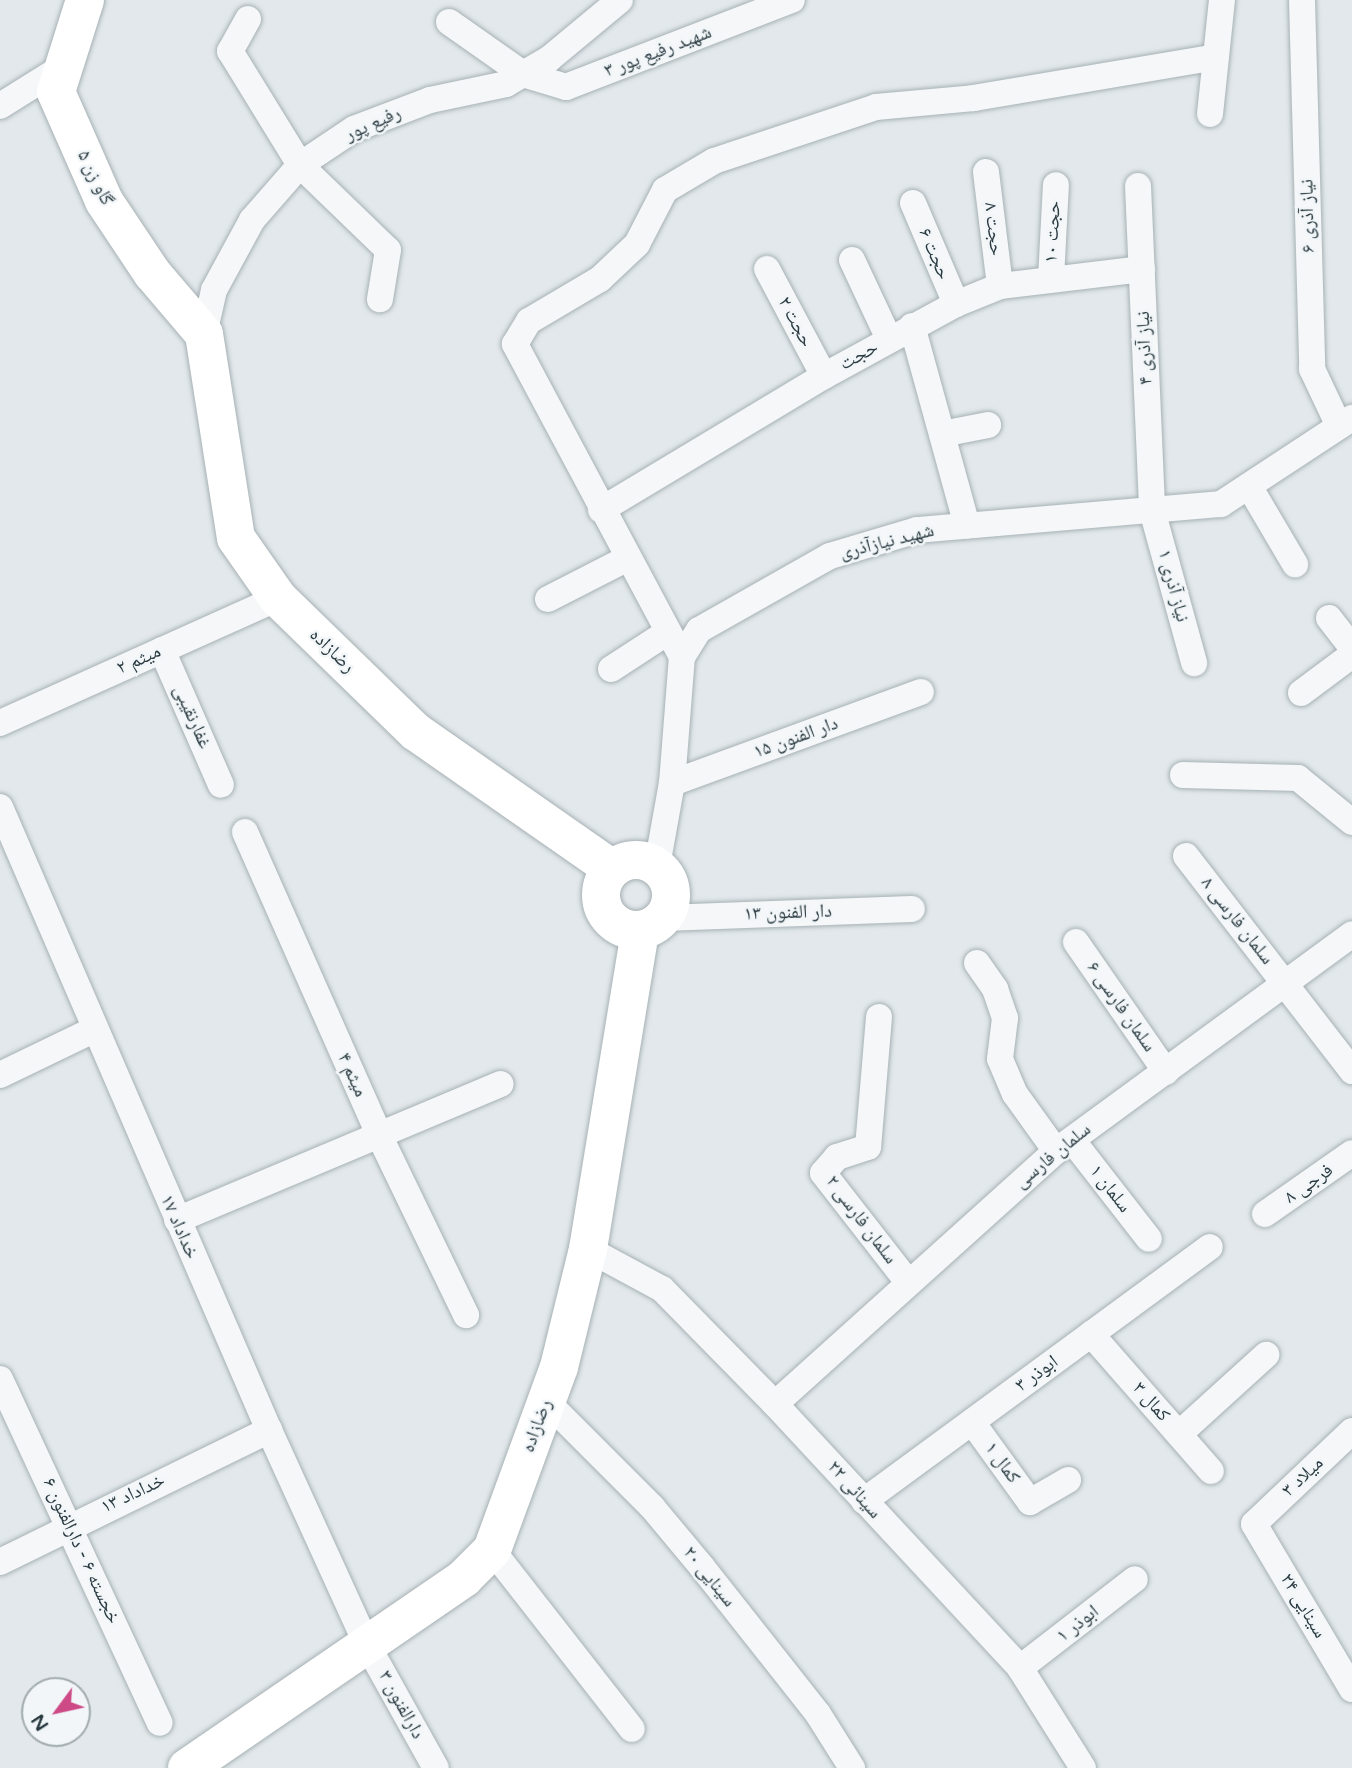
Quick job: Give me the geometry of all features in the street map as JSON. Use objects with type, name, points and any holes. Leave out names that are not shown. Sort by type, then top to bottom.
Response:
[{"type":"street","name":"گاو زن ۵","points":[[85,0],[56,92],[104,201],[152,273],[204,334]]},
{"type":"street","name":"رفیع پور","points":[[204,334],[214,290],[252,220],[300,166],[354,129],[430,100],[506,84],[550,58],[620,0]]},
{"type":"street","name":"شهید رفیع پور ۳","points":[[449,22],[523,74],[566,87],[792,0]]},
{"type":"street","points":[[1210,114],[1223,0]]},
{"type":"street","name":"نیاز آذری ۶","points":[[1302,0],[1312,369],[1346,422]]},
{"type":"street","points":[[248,19],[230,51],[300,166],[388,250],[380,299]]},
{"type":"street","points":[[657,866],[634,859],[611,868],[603,880],[603,910],[625,929],[651,924],[671,891],[657,866],[672,783],[682,657],[514,344],[529,321],[600,279],[637,244],[665,190],[714,161],[876,107],[974,98],[1216,57]]},
{"type":"street","points":[[0,106],[64,66]]},
{"type":"street","name":"حجت ۸","points":[[986,172],[1000,286]]},
{"type":"street","name":"حجت ۱۰","points":[[1051,279],[1056,185]]},
{"type":"street","name":"نیاز آذری ۴","points":[[1138,186],[1152,510]]},
{"type":"street","name":"حجت ۶","points":[[913,203],[956,304]]},
{"type":"street","points":[[852,260],[901,332],[942,435],[967,526]]},
{"type":"street","name":"حجت","points":[[601,510],[824,376],[956,304],[1000,286],[1142,269]]},
{"type":"street","name":"حجت ۲","points":[[766,270],[824,376]]},
{"type":"street","name":"رضازاده","points":[[204,334],[236,538],[278,598],[416,732],[611,868]]},
{"type":"street","name":"شهید نیازآذری","points":[[682,657],[699,630],[830,556],[917,530],[1221,504],[1346,422]]},
{"type":"street","points":[[942,435],[988,425]]},
{"type":"street","points":[[1249,486],[1295,564]]},
{"type":"street","name":"نیاز آذری ۱","points":[[1152,510],[1194,663]]},
{"type":"street","points":[[548,599],[628,558]]},
{"type":"street","name":"میثم ۲","points":[[0,723],[278,598]]},
{"type":"street","points":[[1329,618],[1352,647]]},
{"type":"street","points":[[611,669],[668,632]]},
{"type":"street","name":"غفارنقیبی","points":[[162,650],[221,785]]},
{"type":"street","points":[[1301,693],[1352,655]]},
{"type":"street","name":"دار الفنون ۱۵","points":[[672,783],[921,692]]},
{"type":"street","points":[[1183,775],[1298,778],[1352,822]]},
{"type":"street","name":"خداداد ۱۷","points":[[0,807],[93,1030],[366,1643]]},
{"type":"street","name":"میثم ۴","points":[[245,832],[380,1137],[466,1315]]},
{"type":"street","name":"سلمان فارسی ۸","points":[[1186,856],[1352,1071]]},
{"type":"street","name":"دار الفنون ۱۳","points":[[651,924],[912,909]]},
{"type":"street","name":"رضازاده","points":[[187,1768],[464,1578],[492,1550],[546,1401],[589,1250],[651,924]]},
{"type":"street","name":"سلمان فارسی","points":[[775,1404],[907,1281],[1064,1145],[1288,985],[1352,934]]},
{"type":"street","name":"سلمان فارسی ۶","points":[[1076,942],[1166,1072]]},
{"type":"street","name":"سلمان ۱","points":[[977,963],[995,989],[1005,1018],[1000,1059],[1015,1094],[1149,1239]]},
{"type":"street","name":"سلمان فارسی ۲","points":[[879,1017],[868,1147],[837,1157],[823,1173],[907,1281]]},
{"type":"street","points":[[0,1075],[93,1030]]},
{"type":"street","points":[[177,1220],[501,1084]]},
{"type":"street","name":"فرجی ۸","points":[[1265,1214],[1352,1153]]},
{"type":"street","name":"ابوذر ۳","points":[[864,1501],[1210,1247]]},
{"type":"street","name":"سینائی ۲۲","points":[[589,1250],[662,1289],[775,1404],[1020,1668],[1083,1768]]},
{"type":"street","name":"کمال ۳","points":[[1091,1334],[1211,1471]]},
{"type":"street","points":[[1179,1434],[1266,1355]]},
{"type":"street","name":"خجسته ۶ - دارالفنون ۶","points":[[0,1379],[70,1524],[160,1723]]},
{"type":"street","name":"سینایی ۲۰","points":[[546,1401],[685,1547],[818,1714],[852,1768]]},
{"type":"street","name":"کمال ۱","points":[[972,1422],[1030,1502],[1068,1480]]},
{"type":"street","name":"خداداد ۱۳","points":[[0,1562],[70,1524],[269,1430]]},
{"type":"street","name":"میلاد ۳","points":[[1254,1524],[1352,1431]]},
{"type":"street","name":"سینایی ۲۴","points":[[1254,1524],[1352,1689]]},
{"type":"street","points":[[492,1550],[632,1729]]},
{"type":"street","name":"ابوذر ۱","points":[[1020,1668],[1135,1579]]},
{"type":"street","name":"دارالفنون ۳","points":[[366,1643],[436,1768]]}]
